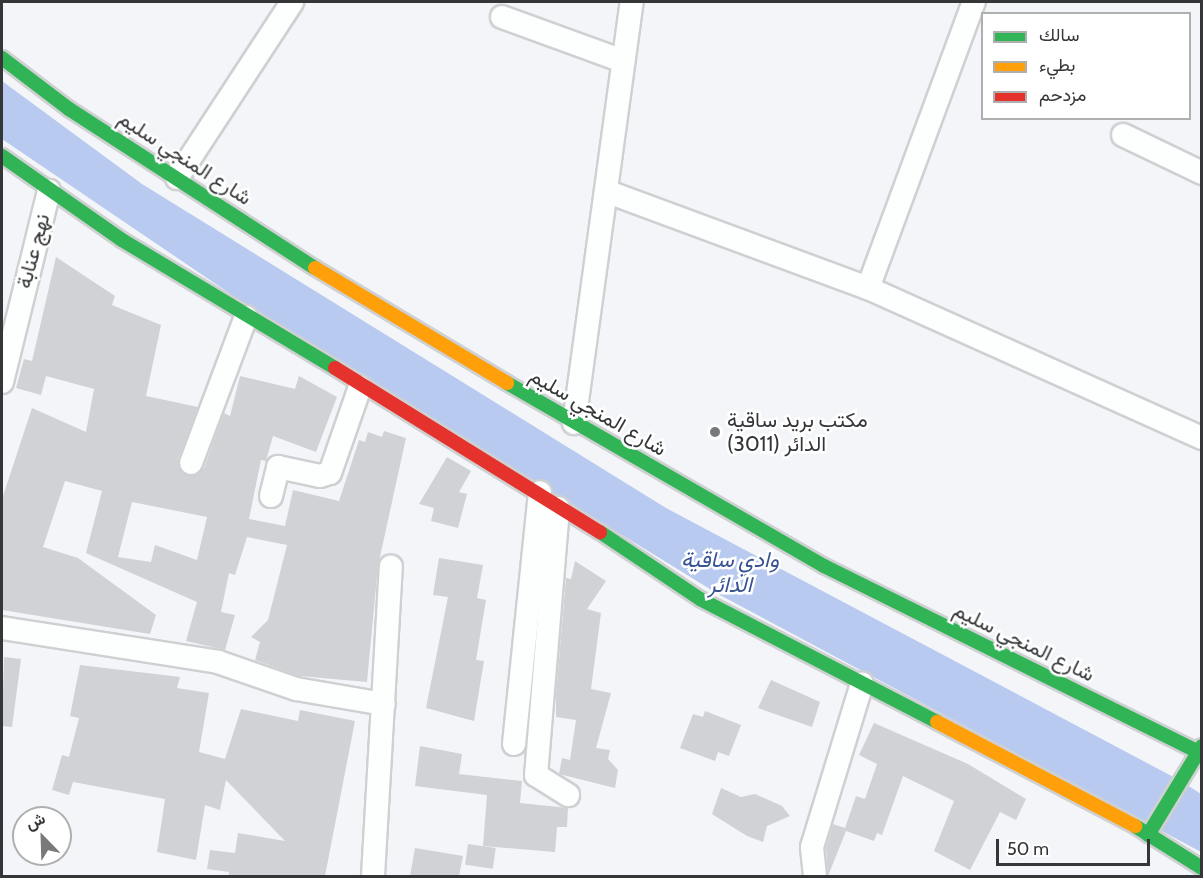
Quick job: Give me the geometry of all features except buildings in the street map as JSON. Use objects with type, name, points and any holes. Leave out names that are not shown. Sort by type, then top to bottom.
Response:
[{"type":"main road","name":"شارع المنجي سليم","points":[[2,58],[69,109],[342,286],[574,423],[824,566],[1201,751]]},
{"type":"main road","points":[[2,156],[49,191],[246,317],[360,387],[540,492],[558,508],[700,599],[1151,831],[1202,868]]},
{"type":"main road","points":[[1151,831],[1201,751]]},
{"type":"street","points":[[177,178],[292,2]]},
{"type":"street","points":[[574,423],[608,192],[632,2]]},
{"type":"street","points":[[868,288],[974,2]]},
{"type":"street","points":[[502,17],[623,61]]},
{"type":"street","points":[[1123,135],[1202,173]]},
{"type":"street","name":"نهج عنابة","points":[[2,382],[49,191]]},
{"type":"street","points":[[608,192],[868,288],[1202,438]]},
{"type":"street","points":[[191,463],[246,317]]},
{"type":"street","points":[[271,496],[278,467],[320,477],[330,473],[360,387]]},
{"type":"street","points":[[514,744],[540,492]]},
{"type":"street","points":[[558,508],[536,775],[546,786],[568,795]]},
{"type":"street","points":[[373,876],[391,567]]},
{"type":"street","points":[[2,628],[218,662],[296,689],[384,704]]},
{"type":"street","points":[[815,876],[812,847],[862,683]]},
{"type":"water","name":"وادي ساقية الدائر","points":[[2,81],[142,184],[666,508],[1181,781],[1201,794],[1201,852],[718,594],[232,295],[2,139]]},
{"type":"traffic: fast","points":[[2,58],[69,109],[315,268]]},
{"type":"traffic: fast","points":[[2,156],[122,240],[335,368]]},
{"type":"traffic: fast","points":[[507,383],[824,566],[1202,754]]},
{"type":"traffic: fast","points":[[600,532],[700,599],[937,722]]},
{"type":"traffic: fast","points":[[1148,835],[1202,746]]},
{"type":"traffic: fast","points":[[1135,826],[1202,868]]},
{"type":"traffic: slow","points":[[315,268],[507,383]]},
{"type":"traffic: slow","points":[[937,722],[1135,826]]},
{"type":"traffic: jam","points":[[335,368],[600,532]]},
{"type":"place","name":"مكتب بريد ساقية الدائر (3011)","points":[[715,432]]}]
